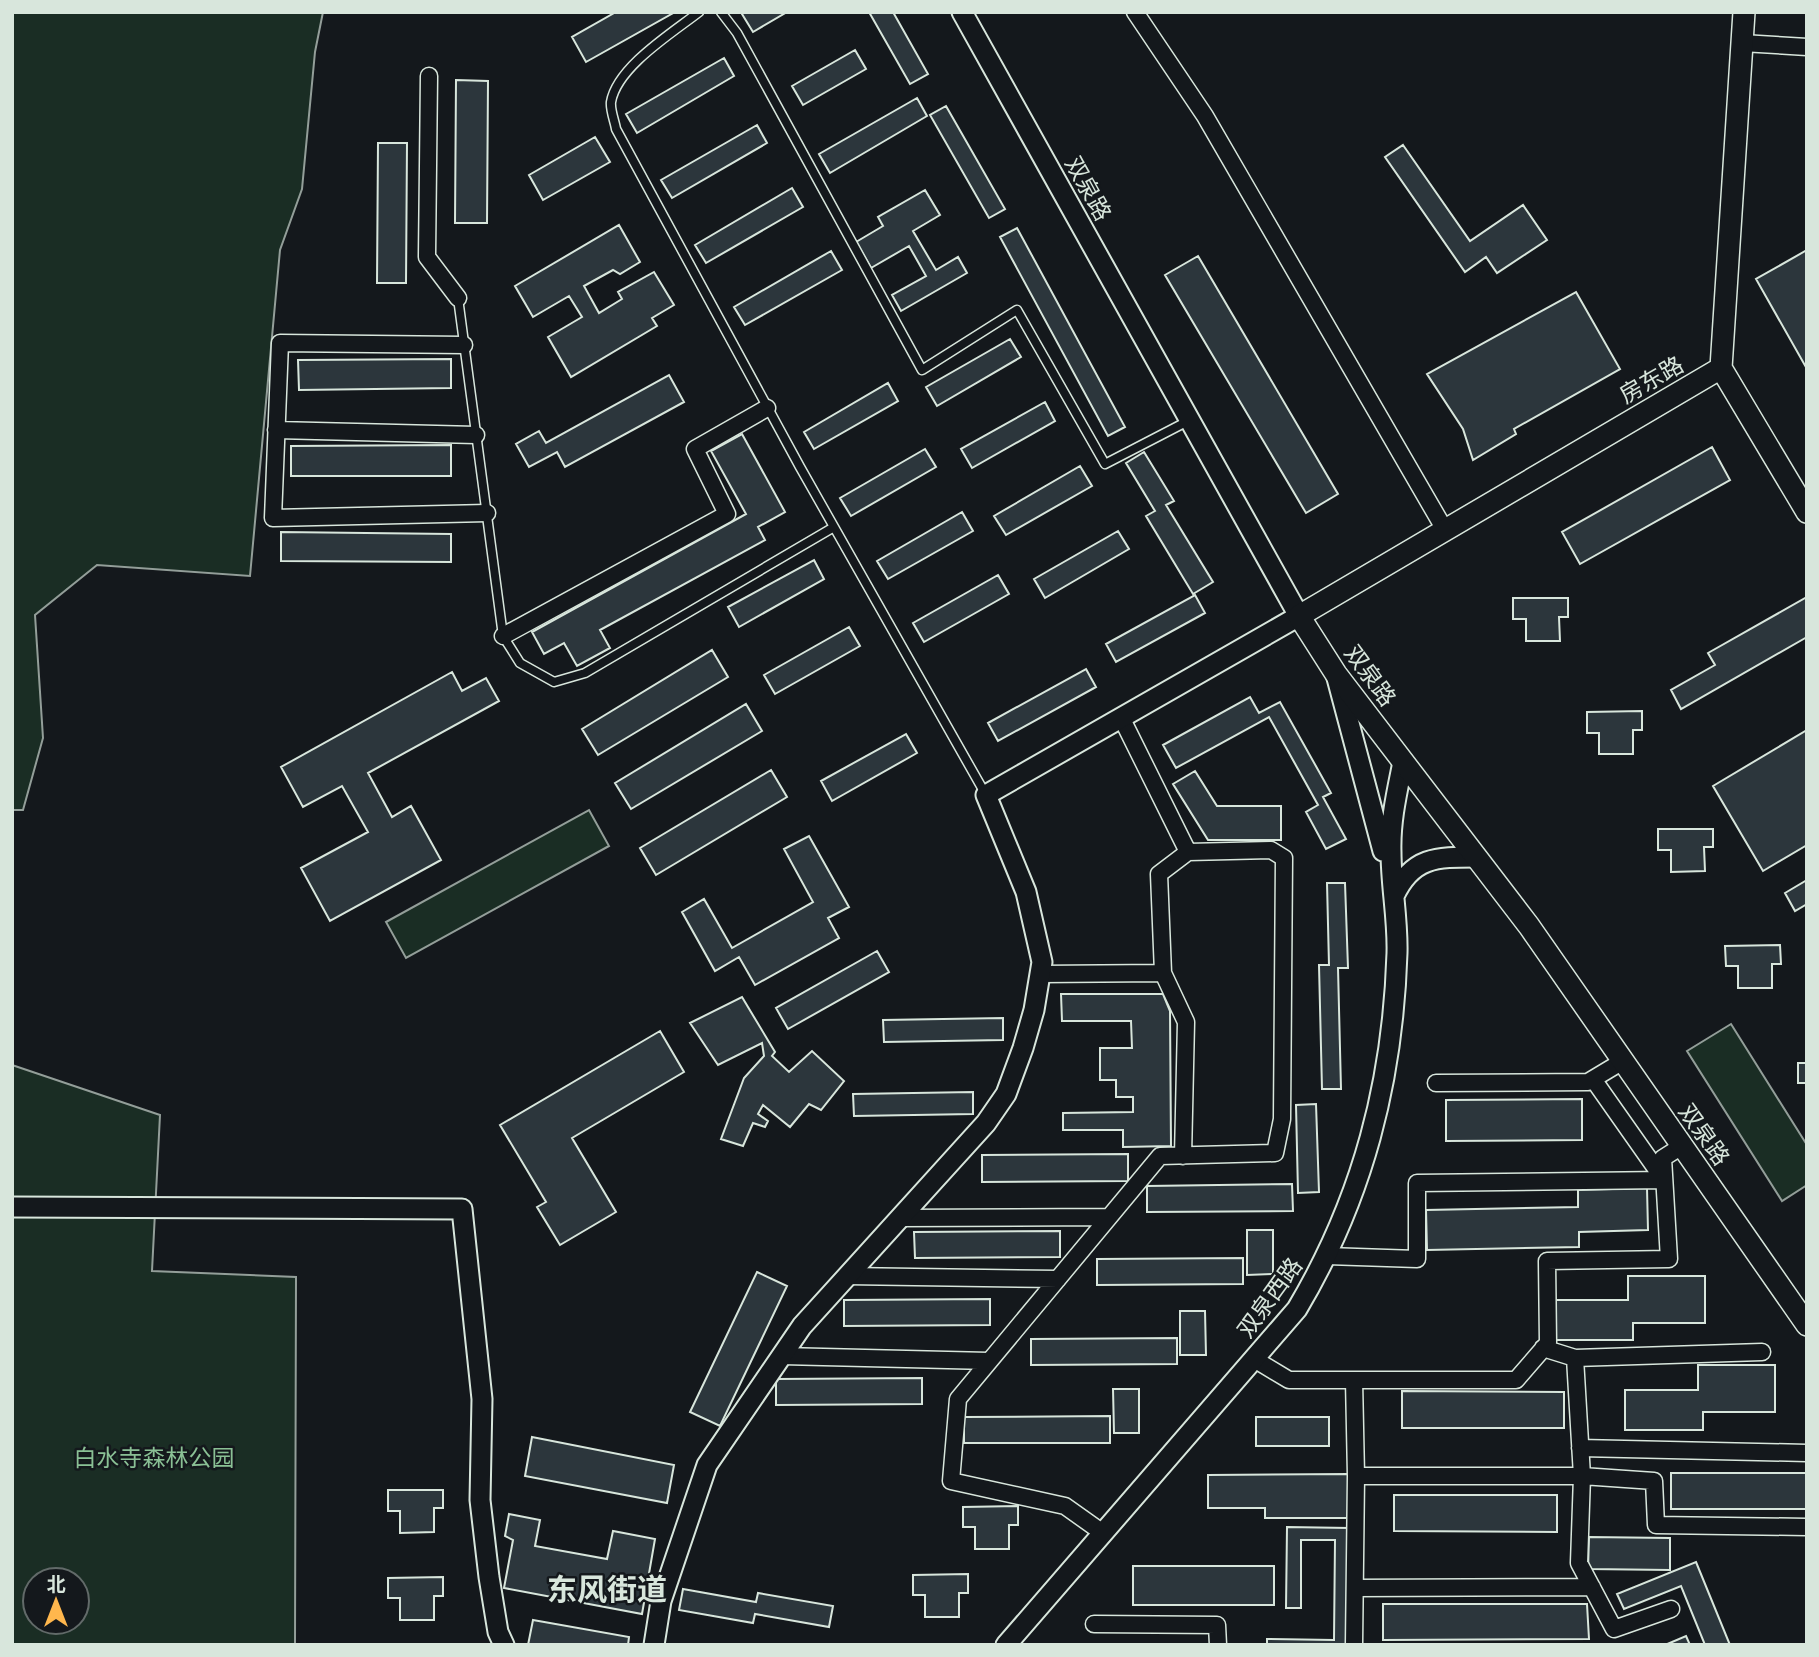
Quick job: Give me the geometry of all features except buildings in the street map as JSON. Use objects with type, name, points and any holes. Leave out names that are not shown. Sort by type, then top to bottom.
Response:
[{"type":"main road","points":[[1744,12],[1721,368],[1807,512]]},
{"type":"main road","name":"房东路","points":[[1299,616],[1721,368]]},
{"type":"main road","name":"双泉路","points":[[1299,616],[1336,674],[1528,926],[1807,1325]]},
{"type":"street","name":"双泉路","points":[[962,12],[1299,616]]},
{"type":"street","points":[[1135,12],[1205,116],[1445,530]]},
{"type":"street","points":[[1742,43],[1807,47]]},
{"type":"street","points":[[429,76],[427,257],[458,298]]},
{"type":"street","points":[[464,345],[280,342],[273,518],[486,513]]},
{"type":"street","points":[[503,636],[727,514],[695,449],[767,408]]},
{"type":"street","points":[[276,430],[476,435]]},
{"type":"street","points":[[654,1645],[661,1601],[707,1465],[802,1326],[986,1124],[1006,1094],[1023,1048],[1042,961],[1027,892],[986,795],[1299,616]]},
{"type":"street","name":"双泉西路","points":[[1336,674],[1376,821],[1393,897]]},
{"type":"street","points":[[1122,717],[1188,852]]},
{"type":"street","name":"双泉西路","points":[[1006,1645],[1297,1309],[1327,1256],[1354,1190],[1381,1102],[1390,1052],[1397,949],[1391,828],[1403,762]]},
{"type":"street","points":[[1103,1532],[1065,1506],[951,1482],[958,1399],[1160,1156],[1183,1156],[1275,1153],[1282,1119],[1284,858],[1271,850],[1188,852],[1159,874],[1163,973],[1186,1022],[1183,1156]]},
{"type":"street","points":[[1393,897],[1403,876],[1418,864],[1443,857],[1476,857]]},
{"type":"street","points":[[1040,974],[1163,973]]},
{"type":"street","points":[[1436,1083],[1588,1082],[1623,1061]]},
{"type":"street","points":[[1593,1079],[1664,1180]]},
{"type":"street","points":[[1254,1359],[1289,1380],[1516,1380],[1548,1343],[1547,1261],[1669,1258],[1662,1158],[1682,1146]]},
{"type":"street","points":[[1327,1256],[1417,1259],[1417,1183],[1664,1180]]},
{"type":"street","points":[[12,1207],[462,1209],[482,1399],[480,1500],[498,1632],[504,1645]]},
{"type":"street","points":[[899,1218],[1109,1217]]},
{"type":"street","points":[[846,1276],[1058,1279]]},
{"type":"street","points":[[1543,1348],[1575,1358],[1762,1352]]},
{"type":"street","points":[[782,1356],[989,1362]]},
{"type":"street","points":[[1575,1358],[1581,1476],[1579,1563],[1614,1629],[1671,1609]]},
{"type":"street","points":[[1354,1380],[1354,1645]]},
{"type":"street","points":[[1580,1448],[1807,1453]]},
{"type":"street","points":[[1356,1476],[1581,1476],[1654,1481],[1656,1525],[1807,1527]]},
{"type":"street","points":[[1355,1588],[1592,1587]]},
{"type":"street","points":[[1094,1624],[1217,1625],[1218,1645]]},
{"type":"lane","points":[[699,12],[640,59],[620,82],[611,103],[616,130],[767,408],[986,795]]},
{"type":"lane","points":[[721,12],[737,33],[922,370],[1017,310],[1105,464],[1188,421]]},
{"type":"lane","points":[[458,298],[503,636],[520,663],[554,682],[585,673],[834,527]]},
{"type":"green space","points":[[12,12],[323,12],[315,52],[302,189],[280,250],[250,576],[97,565],[35,615],[43,738],[23,810],[12,810]]},
{"type":"green space","points":[[589,810],[609,846],[406,958],[386,922]]},
{"type":"green space","points":[[1731,1024],[1807,1145],[1807,1185],[1782,1201],[1687,1051]]},
{"type":"green space","name":"白水寺森林公园","points":[[12,1065],[160,1115],[152,1271],[296,1277],[295,1645],[12,1645]]},
{"type":"district","name":"东风街道","points":[[607,1588]]}]
